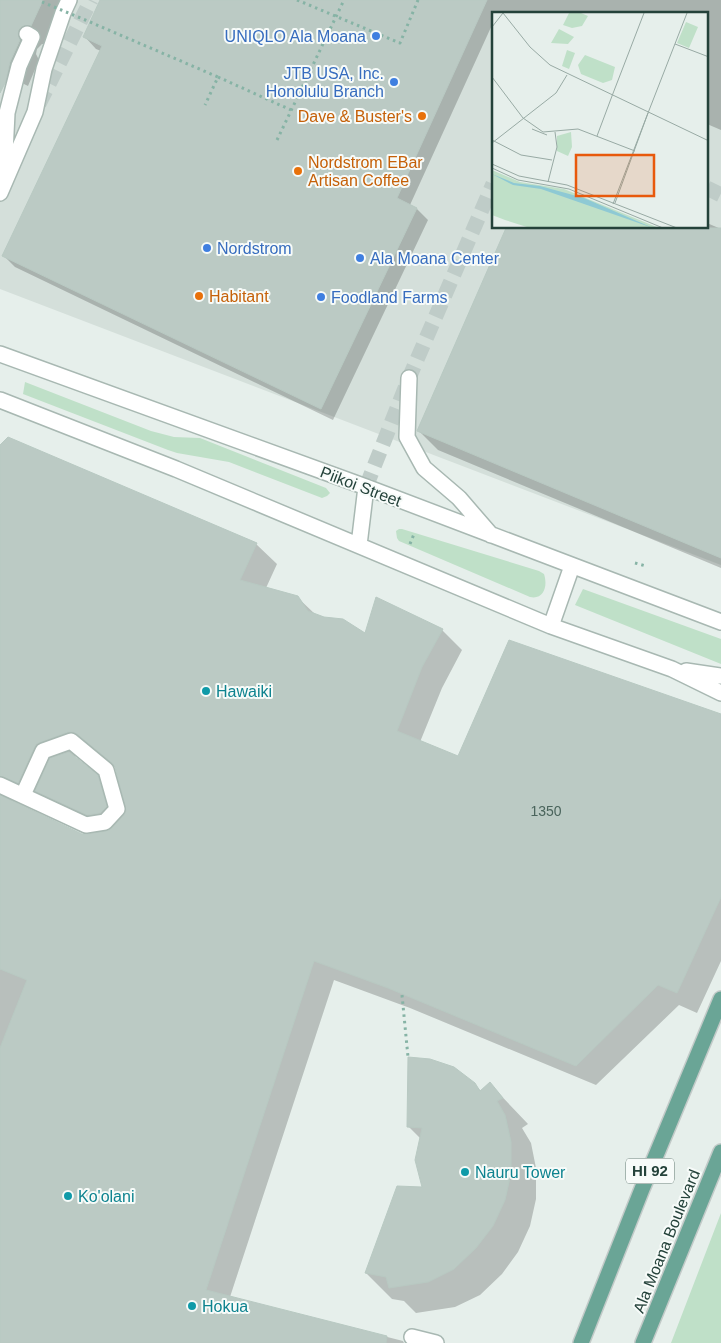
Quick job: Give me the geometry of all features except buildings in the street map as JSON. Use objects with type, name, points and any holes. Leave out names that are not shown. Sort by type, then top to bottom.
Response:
[{"type":"main road","name":"HI 92","points":[[582,1343],[642,1189],[721,999]]},
{"type":"main road","name":"Ala Moana Boulevard","points":[[643,1343],[721,1152]]},
{"type":"street","points":[[2,188],[35,112],[44,69],[69,0]]},
{"type":"street","points":[[2,188],[7,113],[18,66],[32,36],[27,34]]},
{"type":"street","name":"Piikoi Street","points":[[0,354],[366,487],[721,622]]},
{"type":"street","points":[[409,378],[407,436],[424,468],[459,498],[492,536]]},
{"type":"street","points":[[0,400],[176,469],[551,626],[672,669],[721,692]]},
{"type":"street","points":[[359,545],[366,487]]},
{"type":"street","points":[[551,626],[572,566]]},
{"type":"street","points":[[672,669],[721,676]]},
{"type":"street","points":[[0,785],[86,825],[105,822],[117,809],[106,770],[71,741],[43,751],[23,795]]},
{"type":"street","points":[[412,1337],[436,1343]]},
{"type":"path","points":[[297,0],[400,43],[418,0]]},
{"type":"path","points":[[336,16],[281,133],[277,140],[291,110],[344,0]]},
{"type":"path","points":[[42,2],[291,110]]},
{"type":"path","points":[[205,105],[218,77]]},
{"type":"path","points":[[410,544],[414,534]]},
{"type":"path","points":[[635,563],[646,566]]},
{"type":"path","points":[[402,995],[408,1057]]},
{"type":"shaded area","name":"Ala Moana Center","points":[[0,0],[721,0],[721,565],[0,289]]},
{"type":"green space","points":[[25,382],[151,431],[174,437],[200,438],[326,488],[330,493],[322,498],[229,462],[168,450],[23,394]]},
{"type":"green space","points":[[399,529],[539,571],[544,574],[544,591],[539,596],[530,597],[399,541],[396,531]]},
{"type":"green space","points":[[583,589],[721,639],[721,664],[575,605]]},
{"type":"green space","points":[[721,1213],[721,1343],[671,1343]]},
{"type":"tunnel","points":[[39,104],[91,0]]},
{"type":"tunnel","points":[[366,487],[409,378],[492,186]]},
{"type":"tunnel","points":[[708,188],[721,195]]},
{"type":"place","name":"UNIQLO Ala Moana","points":[[376,36]]},
{"type":"place","name":"JTB USA, Inc. Honolulu Branch","points":[[394,82]]},
{"type":"place","name":"Dave & Buster's","points":[[422,116]]},
{"type":"place","name":"Nordstrom EBar Artisan Coffee","points":[[298,171]]},
{"type":"place","name":"Nordstrom","points":[[207,248]]},
{"type":"place","name":"Ala Moana Center","points":[[360,258]]},
{"type":"place","name":"Habitant","points":[[199,296]]},
{"type":"place","name":"Foodland Farms","points":[[321,297]]},
{"type":"place","name":"Hawaiki","points":[[206,691]]},
{"type":"place","name":"Nauru Tower","points":[[465,1172]]},
{"type":"place","name":"Ko'olani","points":[[68,1196]]},
{"type":"place","name":"Hokua","points":[[192,1306]]}]
